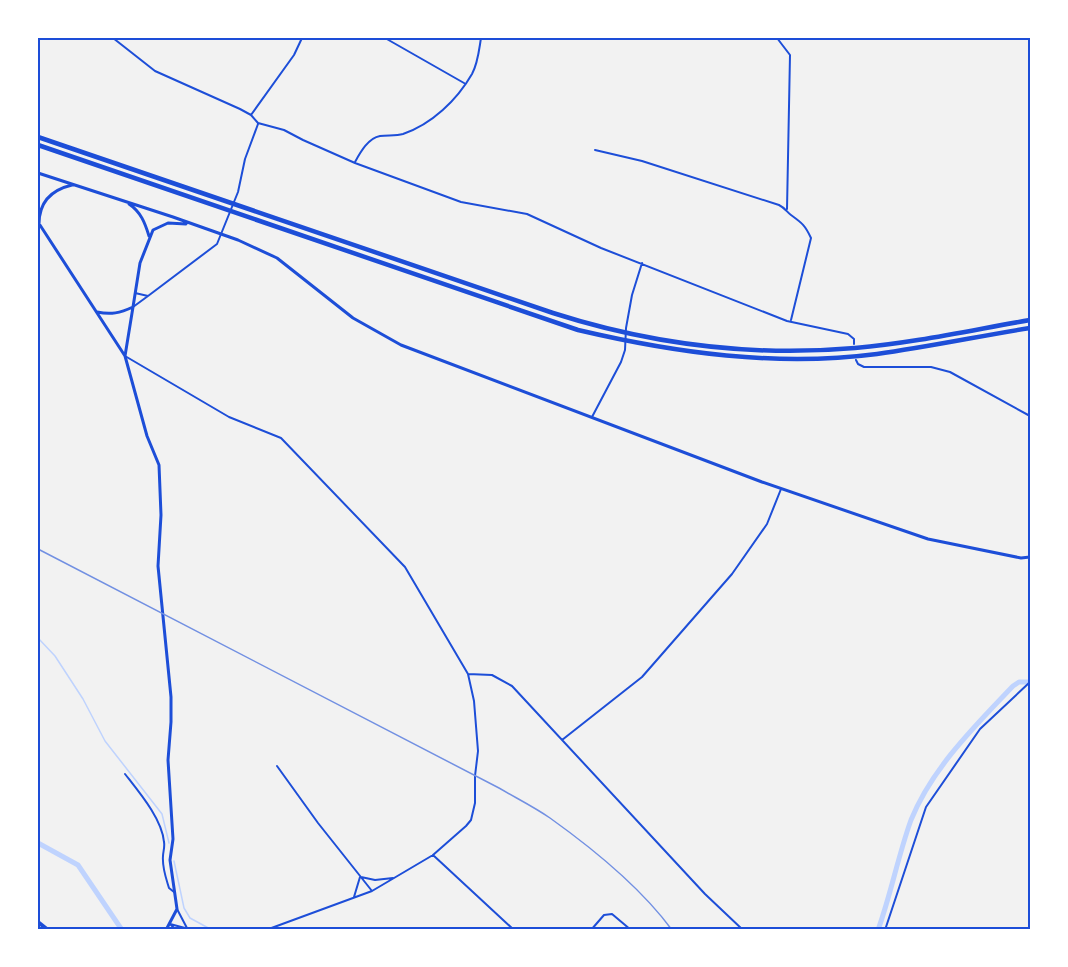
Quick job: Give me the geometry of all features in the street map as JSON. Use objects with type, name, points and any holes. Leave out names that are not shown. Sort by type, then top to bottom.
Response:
[{"type":"highway","points":[[38,137],[542,310],[630,334],[687,344],[738,349],[826,350],[890,344],[1030,320]]},
{"type":"highway","points":[[38,145],[578,330],[630,342],[698,354],[758,359],[798,359],[877,354],[1030,328]]},
{"type":"main road","points":[[39,926],[48,930]]},
{"type":"street","points":[[113,38],[155,71],[251,115],[258,123],[284,130],[355,163],[461,202],[527,214],[601,248],[791,321],[848,334],[854,339],[854,344]]},
{"type":"street","points":[[251,115],[290,61],[302,38]]},
{"type":"street","points":[[385,38],[464,83]]},
{"type":"street","points":[[355,163],[362,149],[376,137],[401,135],[427,123],[460,91],[472,74],[481,38]]},
{"type":"street","points":[[777,38],[790,54],[787,209],[791,215],[798,218],[811,238],[791,321]]},
{"type":"street","points":[[95,311],[118,314],[133,307],[214,246],[227,222],[238,192],[245,159],[258,123]]},
{"type":"street","points":[[596,150],[642,161],[787,209]]},
{"type":"street","points":[[38,173],[238,240],[277,258],[353,318],[401,345],[781,489],[928,539],[1030,558]]},
{"type":"street","points":[[74,185],[62,187],[46,198],[38,223],[125,356],[147,436],[159,465],[161,514],[158,566],[171,697],[168,778],[173,839],[170,860],[177,909],[187,929]]},
{"type":"street","points":[[124,201],[137,209],[149,238]]},
{"type":"street","points":[[125,356],[140,263],[149,238],[153,230],[168,223],[190,224]]},
{"type":"street","points":[[592,417],[625,350],[632,295],[642,263]]},
{"type":"street","points":[[135,293],[148,296]]},
{"type":"street","points":[[125,356],[229,417],[281,438],[405,567],[468,674],[478,736],[475,803],[471,820],[433,855],[372,891],[266,930]]},
{"type":"street","points":[[856,360],[864,367],[931,367],[950,372],[1030,416]]},
{"type":"street","points":[[562,740],[642,677],[732,574],[767,524],[781,489]]},
{"type":"street","points":[[468,674],[492,675],[512,686],[705,894],[743,930]]},
{"type":"street","points":[[885,930],[926,807],[980,729],[1029,683]]},
{"type":"street","points":[[277,766],[372,891]]},
{"type":"street","points":[[125,774],[144,799],[162,831],[164,871],[169,888],[174,892]]},
{"type":"street","points":[[433,855],[514,930]]},
{"type":"street","points":[[361,877],[375,880],[394,878]]},
{"type":"street","points":[[354,897],[361,877]]},
{"type":"street","points":[[166,930],[177,909]]},
{"type":"street","points":[[591,930],[604,915],[612,914],[631,930]]},
{"type":"street","points":[[170,924],[187,929]]},
{"type":"street","points":[[170,924],[176,930]]},
{"type":"waterway","points":[[38,638],[55,656],[83,699],[105,741],[162,814],[169,843]]},
{"type":"waterway","points":[[878,930],[911,820],[930,783],[956,748],[1013,686],[1019,682],[1030,682]]},
{"type":"waterway","points":[[38,843],[78,865],[122,930]]},
{"type":"waterway","points":[[174,861],[184,908],[190,918],[212,930]]},
{"type":"railway","points":[[38,549],[538,810],[583,842],[616,870],[646,899],[672,930]]}]
